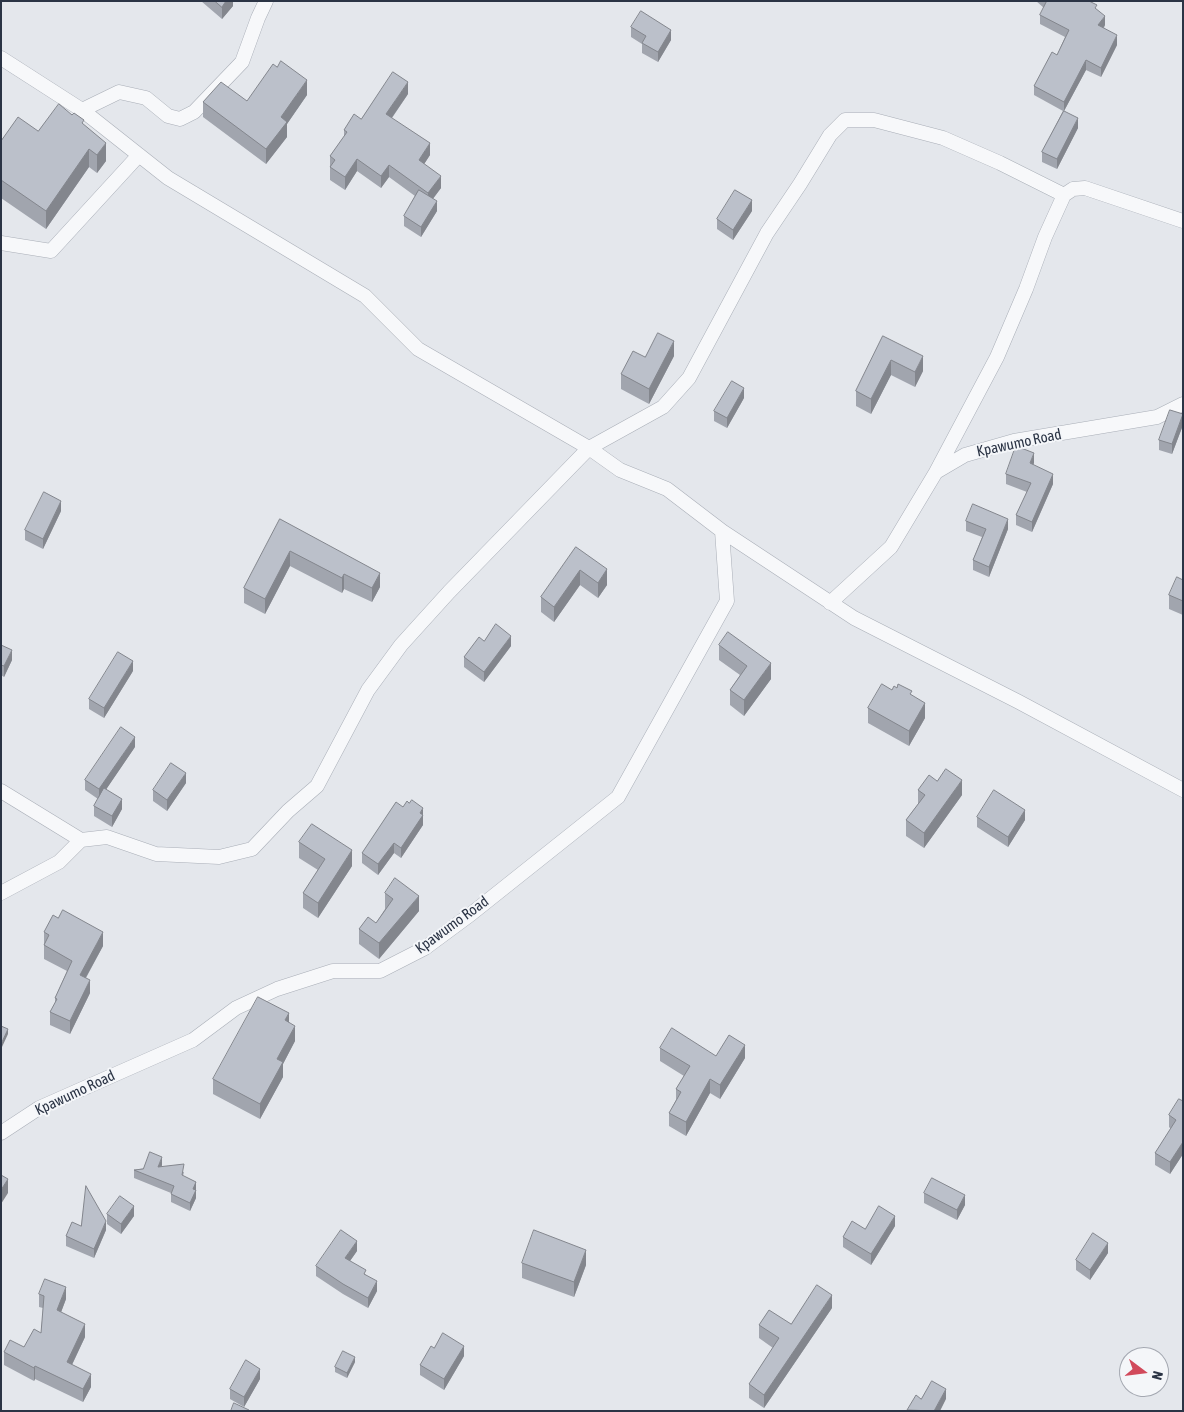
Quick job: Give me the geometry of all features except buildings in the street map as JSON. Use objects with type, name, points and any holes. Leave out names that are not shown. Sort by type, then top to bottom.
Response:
[{"type":"street","points":[[82,110],[118,92],[146,98],[168,116],[180,119],[194,112],[242,62],[266,1]]},
{"type":"street","points":[[1,58],[82,110],[168,178],[365,296],[418,349],[589,448],[620,470],[667,489],[722,532],[854,618],[1019,702],[1183,790]]},
{"type":"street","points":[[1,791],[80,840],[107,837],[156,854],[219,857],[252,848],[317,786],[368,690],[401,645],[449,592],[589,448],[663,407],[689,378],[767,233],[830,135],[845,120],[874,120],[943,138],[1000,163],[1064,195]]},
{"type":"street","points":[[1,243],[51,251],[140,155]]},
{"type":"street","points":[[936,472],[997,357],[1045,237],[1064,195],[1073,189],[1085,188],[1183,221]]},
{"type":"street","name":"Kpawumo Road","points":[[830,603],[892,547],[936,472],[965,455],[1014,442],[1157,417],[1183,404]]},
{"type":"street","name":"Kpawumo Road","points":[[1,1132],[40,1108],[192,1040],[236,1008],[278,989],[333,971],[380,972],[425,948],[471,914],[618,796],[727,601],[722,532]]},
{"type":"street","points":[[1,893],[59,862],[80,840]]}]
